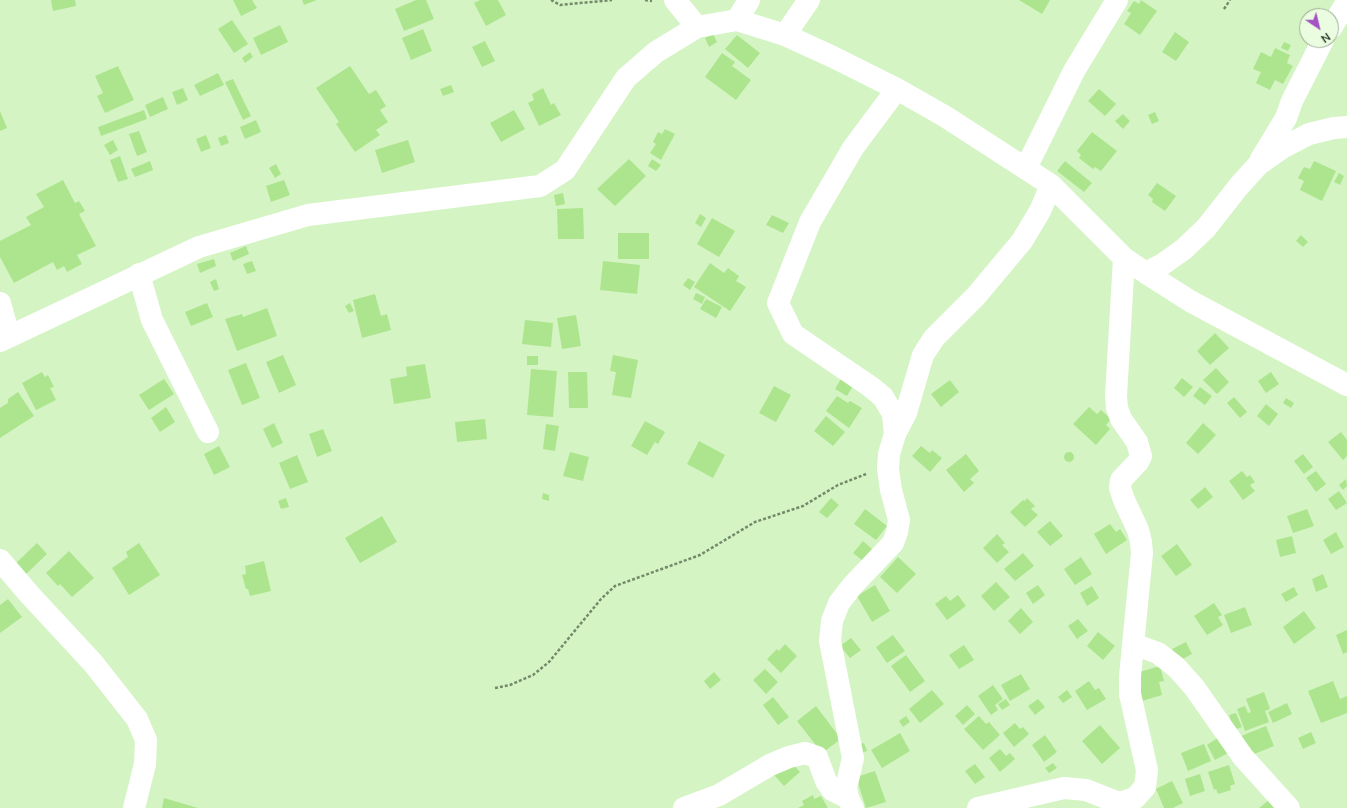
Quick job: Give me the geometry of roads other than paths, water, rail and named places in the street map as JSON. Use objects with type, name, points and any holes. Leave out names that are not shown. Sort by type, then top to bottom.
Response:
[{"type":"street","points":[[675,0],[697,27]]},
{"type":"street","points":[[738,20],[749,0]]},
{"type":"street","points":[[785,35],[809,0]]},
{"type":"street","points":[[1026,168],[1074,71],[1117,0]]},
{"type":"street","points":[[1339,15],[1347,2]]},
{"type":"street","points":[[0,303],[5,339],[139,274],[199,247],[308,215],[540,186],[566,170],[626,78],[656,52],[697,27],[738,20],[785,35],[833,56],[897,89],[946,117],[1051,185],[1124,258],[1146,273],[1190,301],[1347,385]]},
{"type":"street","points":[[1146,273],[1163,264],[1184,249],[1206,228],[1239,186],[1258,165],[1286,118],[1292,101],[1319,48]]},
{"type":"street","points":[[895,434],[893,414],[883,397],[793,334],[778,303],[810,222],[853,148],[897,89]]},
{"type":"street","points":[[1258,165],[1282,148],[1309,134],[1334,128],[1347,127]]},
{"type":"street","points":[[851,803],[846,788],[847,778],[853,758],[830,642],[832,621],[839,603],[853,585],[892,543],[897,532],[899,520],[891,490],[888,470],[889,454],[895,434],[906,413],[923,355],[934,338],[976,296],[1022,241],[1040,210],[1051,185]]},
{"type":"street","points":[[978,808],[1064,788],[1086,790],[1119,803],[1134,798],[1145,787],[1147,770],[1130,694],[1130,676],[1142,554],[1141,542],[1138,530],[1120,488],[1121,480],[1138,462],[1141,456],[1137,442],[1121,419],[1117,408],[1116,396],[1124,258]]},
{"type":"street","points":[[139,274],[152,320],[208,432]]},
{"type":"street","points":[[0,560],[28,594],[93,663],[137,719],[146,740],[145,758],[139,793],[134,808]]},
{"type":"street","points":[[1133,644],[1158,653],[1176,667],[1190,682],[1243,757],[1289,808]]},
{"type":"street","points":[[684,808],[718,795],[770,765],[789,757],[805,753],[817,757],[826,781],[832,790],[851,803]]}]
